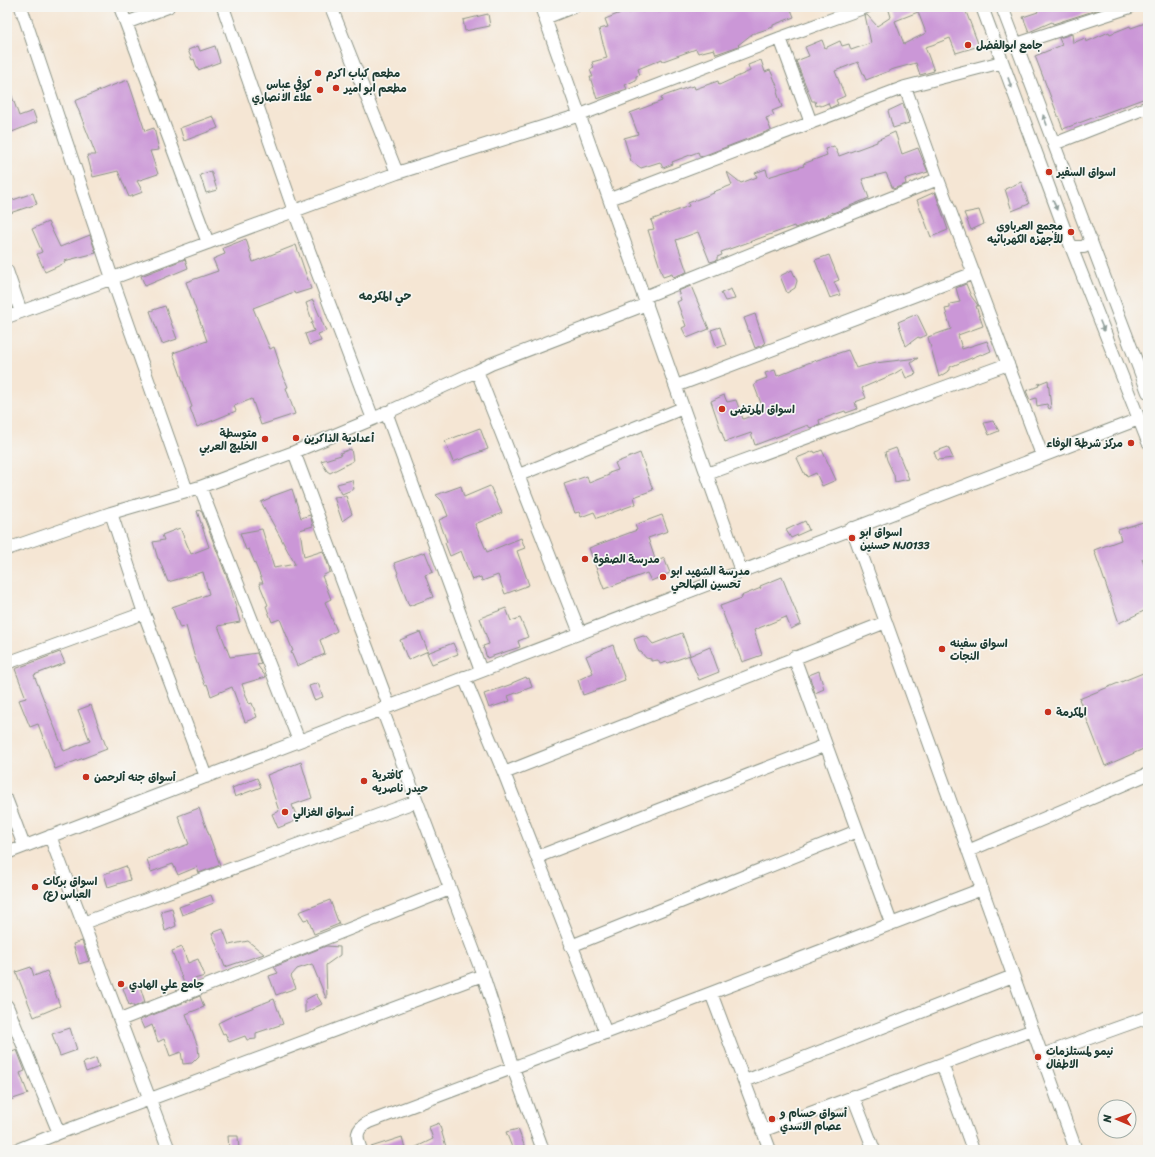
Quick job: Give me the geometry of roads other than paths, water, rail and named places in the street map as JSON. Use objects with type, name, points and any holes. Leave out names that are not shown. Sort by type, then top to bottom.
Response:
[{"type":"street","points":[[21,7],[112,278],[187,491]]},
{"type":"street","points":[[120,7],[208,243]]},
{"type":"street","points":[[126,23],[168,7]]},
{"type":"street","points":[[223,7],[294,211],[373,419]]},
{"type":"street","points":[[331,7],[396,173]]},
{"type":"street","points":[[574,7],[543,12],[741,571]]},
{"type":"street","points":[[7,317],[396,173],[580,115],[780,38],[866,7]]},
{"type":"street","points":[[982,7],[1086,286],[1148,442]]},
{"type":"street","points":[[1002,7],[1148,392]]},
{"type":"street","points":[[1017,44],[1113,10],[1130,7]]},
{"type":"street","points":[[780,38],[811,123]]},
{"type":"street","points":[[610,199],[905,87],[1002,62]]},
{"type":"street","points":[[905,87],[1042,455]]},
{"type":"street","points":[[1054,144],[1148,107]]},
{"type":"street","points":[[7,549],[111,513],[200,487],[294,452],[373,419],[491,364],[938,179]]},
{"type":"street","points":[[1070,244],[1074,247],[1084,247],[1091,240]]},
{"type":"street","points":[[7,271],[21,312]]},
{"type":"street","points":[[676,386],[974,273]]},
{"type":"street","points":[[1086,286],[1090,277],[1095,275],[1101,275],[1105,279]]},
{"type":"street","points":[[707,474],[1008,364]]},
{"type":"street","points":[[477,371],[580,633]]},
{"type":"street","points":[[519,475],[683,408]]},
{"type":"street","points":[[386,412],[481,671]]},
{"type":"street","points":[[7,853],[1139,419]]},
{"type":"street","points":[[294,452],[386,708],[417,801],[483,975],[513,1068],[543,1150]]},
{"type":"street","points":[[200,487],[299,741]]},
{"type":"street","points":[[111,513],[144,613],[206,777]]},
{"type":"street","points":[[852,528],[1076,1150]]},
{"type":"street","points":[[7,663],[144,613]]},
{"type":"street","points":[[504,773],[794,657],[886,622]]},
{"type":"street","points":[[794,657],[892,924]]},
{"type":"street","points":[[464,677],[504,773],[606,1033]]},
{"type":"street","points":[[537,857],[826,745]]},
{"type":"street","points":[[968,850],[1148,774]]},
{"type":"street","points":[[7,801],[24,846]]},
{"type":"street","points":[[83,923],[417,801]]},
{"type":"street","points":[[571,946],[857,831]]},
{"type":"street","points":[[50,836],[170,1150]]},
{"type":"street","points":[[120,1020],[450,889]]},
{"type":"street","points":[[361,1150],[357,1139],[358,1131],[362,1125],[369,1122],[982,889]]},
{"type":"street","points":[[17,1150],[483,975]]},
{"type":"street","points":[[745,1081],[1014,976]]},
{"type":"street","points":[[711,993],[770,1150]]},
{"type":"street","points":[[7,1006],[59,1133]]},
{"type":"street","points":[[1042,1055],[1148,1017]]},
{"type":"street","points":[[762,1131],[1033,1030]]},
{"type":"street","points":[[942,1064],[973,1150]]},
{"type":"street","points":[[853,1096],[874,1150]]},
{"type":"place","name":"جامع ابوالفضل","points":[[968,45]]},
{"type":"place","name":"مطعم كباب اكرم","points":[[318,73]]},
{"type":"place","name":"مطعم ابو امير","points":[[336,88]]},
{"type":"place","name":"كوفي عباس علاء الانصاري","points":[[320,90]]},
{"type":"place","name":"اسواق السفير","points":[[1049,172]]},
{"type":"place","name":"مجمع العرباوي للأجهزه الكهربائيه","points":[[1071,232]]},
{"type":"place","name":"اسواق المرتضى","points":[[722,409]]},
{"type":"place","name":"أعدادية الذاكرين","points":[[296,438]]},
{"type":"place","name":"متوسطة الخليج العربي","points":[[265,439]]},
{"type":"place","name":"مركز شرطة الوفاء","points":[[1131,443]]},
{"type":"place","name":"اسواق ابو حسنين NJ0133","points":[[852,538]]},
{"type":"place","name":"مدرسة الصفوة","points":[[585,559]]},
{"type":"place","name":"مدرسة الشهيد ابو تحسين الصالحي","points":[[663,577]]},
{"type":"place","name":"اسواق سفينه النجات","points":[[942,649]]},
{"type":"place","name":"المكرمة","points":[[1048,712]]},
{"type":"place","name":"أسواق جنه ألرحمن","points":[[86,777]]},
{"type":"place","name":"كافترية حيدر ناصريه","points":[[364,781]]},
{"type":"place","name":"أسواق الغزالي","points":[[285,812]]},
{"type":"place","name":"اسواق بركات العباس (ع)","points":[[35,887]]},
{"type":"place","name":"جامع علي الهادي","points":[[121,984]]},
{"type":"place","name":"نيمو لمستلزمات الاطفال","points":[[1038,1057]]},
{"type":"place","name":"أسواق حسام و عصام الاسدي","points":[[772,1119]]},
{"type":"district","name":"حي المكرمه","points":[[385,296]]}]
